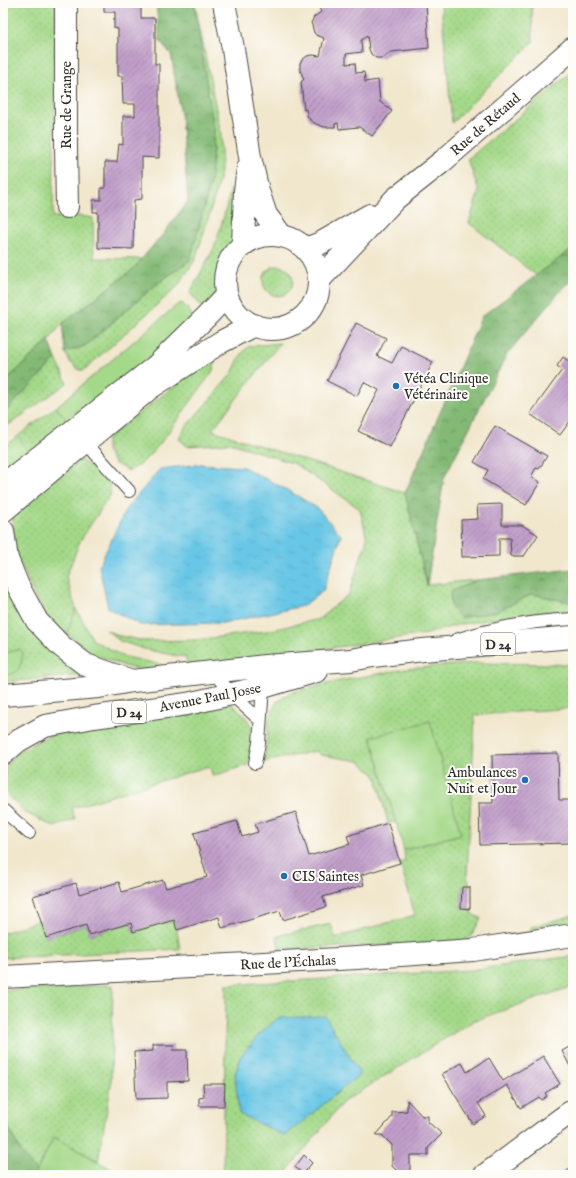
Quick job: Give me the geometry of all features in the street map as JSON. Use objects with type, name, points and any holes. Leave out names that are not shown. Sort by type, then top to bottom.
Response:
[{"type":"main road","name":"Rue de Grange","points":[[66,3],[67,208]]},
{"type":"main road","points":[[224,3],[232,43],[250,157],[258,191],[266,215],[282,235],[296,242],[306,250],[316,264],[320,279],[317,294],[311,308],[301,319],[287,326],[272,329],[254,325],[243,319],[233,308],[227,295],[225,279],[229,263],[237,250],[243,245],[250,240],[265,235],[282,235]]},
{"type":"main road","name":"Rue de Rétaud","points":[[320,279],[395,200],[443,161],[573,48]]},
{"type":"main road","points":[[243,245],[245,191],[250,157]]},
{"type":"main road","name":"Rue de Rétaud","points":[[306,250],[339,233],[395,200]]},
{"type":"main road","points":[[3,485],[154,367],[206,318],[227,295]]},
{"type":"main road","points":[[3,511],[150,388],[221,342],[254,325]]},
{"type":"main road","points":[[3,531],[7,559],[18,586],[37,621],[61,646],[86,665],[132,681]]},
{"type":"main road","name":"Avenue Paul Josse","points":[[3,695],[99,687],[132,681],[184,676],[213,671],[351,660],[423,650],[573,637]]},
{"type":"main road","name":"Avenue Paul Josse","points":[[423,650],[573,651]]},
{"type":"main road","name":"Avenue Paul Josse","points":[[3,754],[18,741],[45,726],[94,717],[187,704],[262,687],[351,660]]},
{"type":"main road","name":"Rue de l'Échalas","points":[[3,977],[357,958],[473,950],[573,935]]},
{"type":"main road","points":[[484,1175],[573,1111]]},
{"type":"lane","points":[[85,442],[129,491]]},
{"type":"lane","points":[[423,650],[479,633],[514,625],[551,620],[573,619]]},
{"type":"lane","points":[[213,671],[231,694],[260,720]]},
{"type":"lane","points":[[256,763],[259,743],[262,687]]},
{"type":"lane","points":[[3,810],[29,833]]},
{"type":"green space","points":[[3,3],[56,3],[53,217],[81,216],[93,218],[94,258],[142,259],[133,269],[62,324],[49,340],[3,383]]},
{"type":"green space","points":[[156,3],[194,3],[214,130],[211,181],[190,260],[157,284],[85,346],[65,352],[62,324],[133,269],[164,233],[188,201],[181,115],[171,54],[160,41]]},
{"type":"green space","points":[[194,3],[221,135],[221,172],[210,213],[195,260],[178,286],[84,370],[79,370],[70,362],[65,352],[85,346],[157,284],[190,260],[211,181],[214,130]]},
{"type":"green space","points":[[441,3],[532,3],[533,42],[452,123]]},
{"type":"green space","points":[[573,71],[573,248],[537,276],[469,223],[479,191],[468,159]]},
{"type":"green space","points":[[231,189],[236,237],[224,266],[220,286],[205,310],[190,293],[215,246]]},
{"type":"green space","points":[[573,248],[573,278],[507,354],[444,478],[427,585],[405,493],[482,316]]},
{"type":"green space","points":[[278,266],[284,267],[292,275],[292,287],[284,295],[278,296],[272,295],[264,287],[263,281],[264,275],[272,267]]},
{"type":"green space","points":[[182,303],[195,320],[69,423],[56,407],[177,305]]},
{"type":"green space","points":[[49,340],[56,359],[3,414],[3,383]]},
{"type":"green space","points":[[280,343],[212,430],[405,493],[427,585],[477,580],[450,592],[498,611],[532,594],[573,603],[573,611],[543,612],[461,624],[426,634],[188,669],[186,657],[144,649],[120,641],[106,630],[120,636],[145,641],[194,640],[267,631],[319,619],[349,594],[367,539],[360,509],[295,464],[231,443],[187,446],[179,439],[184,429],[231,375],[241,355],[249,346]]},
{"type":"green space","points":[[215,358],[213,371],[159,445],[141,464],[129,471],[114,463],[107,451],[107,438],[180,382]]},
{"type":"green space","points":[[56,359],[67,383],[3,429],[3,414]]},
{"type":"green space","points":[[56,407],[69,423],[30,453],[18,436]]},
{"type":"green space","points":[[18,436],[30,453],[3,475],[3,448]]},
{"type":"green space","points":[[76,457],[108,479],[111,494],[80,541],[66,577],[76,609],[67,634],[49,621],[38,603],[16,553],[12,515]]},
{"type":"green space","points":[[573,569],[573,603],[532,594],[498,611],[461,618],[451,608],[450,592],[477,580]]},
{"type":"green space","points":[[3,570],[86,675],[3,682]]},
{"type":"green space","points":[[76,609],[93,640],[122,656],[162,665],[165,670],[156,671],[127,667],[93,654],[67,634]]},
{"type":"green space","points":[[20,649],[23,653],[18,670],[12,674],[3,674],[3,654]]},
{"type":"green space","points":[[473,663],[573,665],[573,708],[475,715],[467,876],[470,887],[462,887],[461,908],[470,909],[473,915],[481,918],[472,935],[462,943],[279,949],[277,936],[331,924],[335,938],[415,915],[400,863],[405,861],[404,850],[461,834],[371,737],[396,822],[388,823],[376,776],[359,761],[321,755],[316,751],[264,762],[269,719],[276,703],[289,693],[344,680],[406,669]]},
{"type":"green space","points":[[231,703],[246,718],[252,729],[254,740],[253,751],[247,765],[213,776],[209,766],[72,808],[75,819],[54,827],[24,812],[4,792],[6,768],[15,753],[46,737],[82,726]]},
{"type":"green space","points":[[430,721],[461,834],[404,850],[371,737]]},
{"type":"green space","points":[[573,915],[573,927],[531,935],[531,927]]},
{"type":"green space","points":[[40,920],[46,938],[86,925],[90,935],[131,923],[133,932],[174,920],[180,949],[3,958],[3,933]]},
{"type":"green space","points":[[573,956],[573,986],[473,1021],[343,1102],[284,1175],[223,1175],[226,985],[471,970]]},
{"type":"green space","points":[[113,985],[111,1086],[98,1161],[54,1137],[35,1175],[3,1175],[3,990]]},
{"type":"green space","points":[[3,1117],[21,1152],[37,1172],[35,1175],[3,1175]]},
{"type":"green space","points":[[54,1137],[122,1175],[35,1175]]},
{"type":"water","points":[[201,464],[243,467],[291,492],[317,508],[341,535],[323,591],[303,606],[223,623],[140,625],[108,608],[99,566],[126,509],[160,469]]},
{"type":"water","points":[[325,1016],[360,1074],[285,1136],[239,1114],[235,1075],[240,1057],[258,1036],[278,1018]]},
{"type":"building","points":[[104,3],[141,3],[141,18],[155,18],[155,64],[159,64],[159,158],[142,157],[142,199],[134,200],[133,249],[98,248],[98,212],[93,212],[93,200],[101,200],[101,188],[105,188],[105,162],[117,162],[119,144],[123,145],[123,116],[135,116],[135,104],[123,104],[122,76],[118,76],[118,29],[114,28],[115,12],[104,12]]},
{"type":"building","points":[[317,3],[426,3],[429,48],[391,52],[382,58],[376,58],[371,54],[367,36],[361,40],[362,52],[346,54],[346,64],[355,63],[356,73],[364,72],[365,82],[378,80],[380,102],[392,111],[372,136],[359,127],[339,129],[338,123],[335,124],[335,127],[324,127],[316,124],[310,120],[306,109],[304,110],[301,82],[304,79],[300,70],[300,63],[307,56],[320,56],[324,38],[314,33],[311,23],[314,17],[321,12]]},
{"type":"building","name":"Vétéa Clinique Vétérinaire","points":[[356,323],[386,338],[377,356],[392,363],[401,346],[433,362],[390,447],[358,431],[379,390],[364,382],[357,396],[327,381]]},
{"type":"building","points":[[563,357],[573,364],[573,417],[560,435],[530,414],[562,370],[557,366]]},
{"type":"building","points":[[495,426],[547,456],[539,469],[536,468],[531,477],[540,482],[526,505],[483,479],[488,470],[474,462]]},
{"type":"building","points":[[502,504],[502,525],[522,525],[538,535],[524,556],[511,556],[510,538],[499,538],[499,556],[462,557],[461,520],[478,519],[477,505]]},
{"type":"building","name":"Ambulances Nuit et Jour","points":[[558,753],[559,800],[573,800],[573,843],[480,845],[479,803],[493,803],[492,755]]},
{"type":"building","name":"CIS Saintes","points":[[296,812],[309,856],[350,844],[347,836],[388,823],[400,863],[361,875],[364,885],[323,897],[326,907],[283,920],[280,911],[222,928],[219,917],[177,930],[174,920],[133,932],[131,923],[89,935],[86,925],[46,938],[33,896],[76,883],[79,894],[119,882],[122,892],[163,880],[166,888],[207,877],[194,833],[237,821],[242,837],[258,832],[255,824]]},
{"type":"building","points":[[462,887],[470,887],[470,909],[461,908]]},
{"type":"building","points":[[153,1045],[174,1045],[173,1050],[187,1050],[188,1081],[167,1082],[167,1098],[136,1099],[134,1052],[153,1051]]},
{"type":"building","points":[[573,1045],[573,1072],[562,1051]]},
{"type":"building","points":[[543,1056],[560,1084],[545,1093],[547,1096],[541,1100],[539,1097],[521,1108],[507,1085],[478,1103],[486,1116],[473,1124],[442,1074],[462,1063],[467,1072],[489,1058],[503,1081]]},
{"type":"building","points":[[203,1084],[225,1084],[224,1106],[199,1106],[199,1098],[204,1097]]},
{"type":"building","points":[[407,1100],[422,1116],[428,1116],[428,1122],[442,1134],[428,1148],[428,1155],[410,1155],[410,1175],[401,1175],[392,1166],[392,1145],[382,1135],[376,1135],[392,1117],[392,1112],[407,1111]]},
{"type":"building","points":[[304,1155],[312,1163],[303,1174],[295,1167]]},
{"type":"building","points":[[573,1167],[573,1175],[561,1175]]},
{"type":"place","name":"Vétéa Clinique Vétérinaire","points":[[396,386]]},
{"type":"place","name":"Ambulances Nuit et Jour","points":[[525,780]]},
{"type":"place","name":"CIS Saintes","points":[[284,876]]}]
